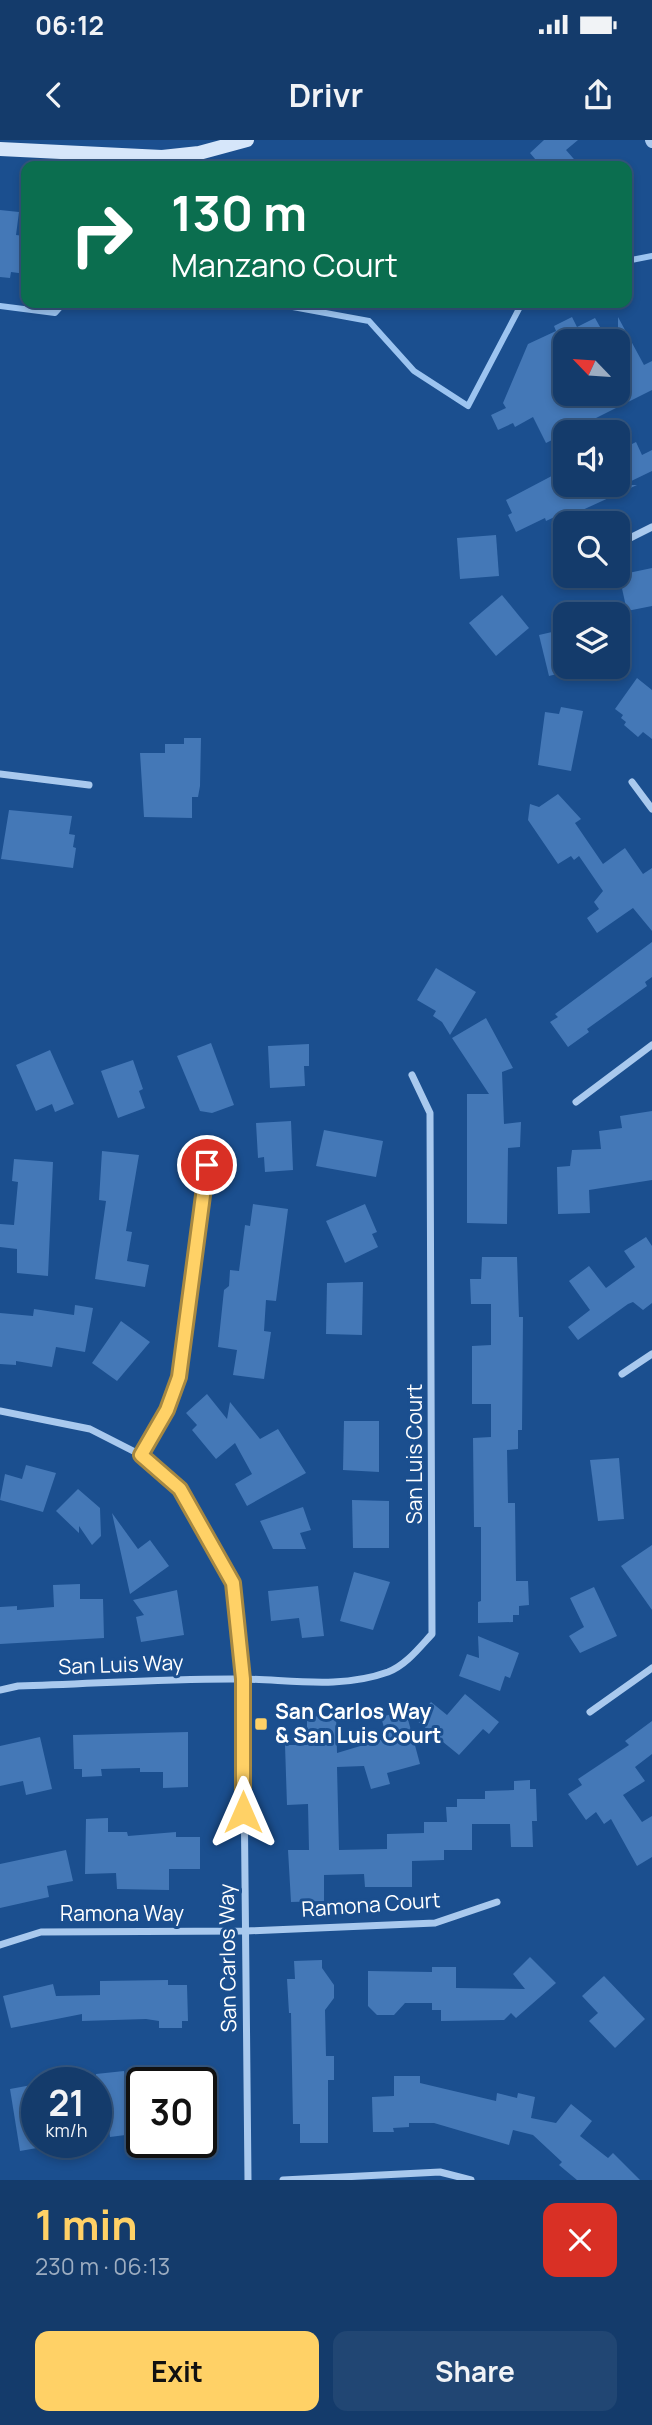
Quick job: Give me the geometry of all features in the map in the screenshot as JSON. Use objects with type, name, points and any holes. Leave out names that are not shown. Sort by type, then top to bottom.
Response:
[{"type":"main road","points":[[0,149],[162,157],[200,153],[247,140]]},
{"type":"street","points":[[630,538],[652,527]]},
{"type":"street","points":[[0,775],[89,785]]},
{"type":"street","points":[[632,782],[652,809]]},
{"type":"street","points":[[576,1102],[652,1045]]},
{"type":"street","name":"San Luis Court","points":[[243,1679],[310,1683],[356,1680],[390,1671],[412,1656],[432,1634],[430,1113],[412,1074]]},
{"type":"street","points":[[141,1455],[167,1410],[179,1377],[207,1165]]},
{"type":"street","points":[[622,1374],[652,1354]]},
{"type":"street","name":"San Carlos Way","points":[[0,1411],[90,1429],[141,1455],[180,1489],[233,1583],[243,1679],[248,2180]]},
{"type":"street","points":[[590,1712],[652,1668]]},
{"type":"street","name":"San Luis Way","points":[[0,1690],[18,1686],[243,1679]]},
{"type":"street","name":"Ramona Court","points":[[246,1931],[435,1923],[497,1902]]},
{"type":"street","name":"Ramona Way","points":[[0,1945],[41,1932],[246,1931]]},
{"type":"street","points":[[283,2180],[440,2172],[471,2180]]},
{"type":"building","points":[[544,140],[578,140],[566,150],[576,161],[537,161],[530,153]]},
{"type":"building","points":[[0,210],[19,212],[16,235],[21,236],[21,273],[11,272],[10,278],[0,277]]},
{"type":"building","points":[[572,317],[577,327],[595,318],[601,329],[555,329],[554,326]]},
{"type":"building","points":[[618,317],[624,329],[618,329]]},
{"type":"building","points":[[553,332],[553,406],[620,406],[592,420],[553,420],[553,440],[546,443],[533,417],[515,427],[513,423],[498,430],[491,415],[506,408],[503,403],[528,344]]},
{"type":"building","points":[[630,339],[644,365],[652,361],[652,390],[630,401]]},
{"type":"building","points":[[636,442],[642,455],[652,450],[652,471],[630,482],[630,445]]},
{"type":"building","points":[[553,475],[553,497],[611,497],[580,511],[553,511],[553,518],[546,521],[545,518],[516,532],[508,515],[512,513],[506,500]]},
{"type":"building","points":[[496,535],[499,576],[460,579],[457,538]]},
{"type":"building","points":[[652,568],[652,606],[630,610],[630,602],[625,602],[622,588],[630,588],[630,573]]},
{"type":"building","points":[[502,595],[529,628],[496,656],[469,623]]},
{"type":"building","points":[[553,632],[553,675],[549,676],[539,635]]},
{"type":"building","points":[[637,678],[652,690],[652,739],[643,732],[638,737],[624,725],[626,722],[621,718],[623,715],[615,709]]},
{"type":"building","points":[[561,707],[583,711],[571,771],[538,765],[545,712],[559,714]]},
{"type":"building","points":[[184,738],[201,738],[200,786],[198,797],[192,797],[192,818],[144,817],[140,753],[165,753],[165,744],[184,744]]},
{"type":"building","points":[[558,794],[581,819],[575,823],[603,864],[625,848],[643,874],[652,868],[652,931],[633,908],[597,933],[587,918],[599,909],[594,902],[603,891],[579,856],[574,860],[571,856],[558,864],[528,820],[530,804],[539,807]]},
{"type":"building","points":[[9,810],[72,816],[69,834],[75,835],[73,847],[76,848],[73,868],[1,859]]},
{"type":"building","points":[[652,942],[652,977],[645,982],[647,986],[587,1029],[589,1032],[568,1047],[550,1022],[558,1017],[555,1014]]},
{"type":"building","points":[[436,968],[476,992],[450,1035],[442,1022],[433,1016],[436,1011],[417,1000]]},
{"type":"building","points":[[486,1018],[513,1068],[502,1072],[504,1124],[521,1122],[520,1147],[508,1148],[507,1224],[467,1223],[467,1094],[489,1094],[452,1038]]},
{"type":"building","points":[[211,1043],[234,1105],[212,1113],[200,1111],[177,1056]]},
{"type":"building","points":[[309,1044],[309,1066],[304,1066],[305,1086],[270,1088],[268,1046]]},
{"type":"building","points":[[50,1050],[74,1104],[55,1112],[52,1104],[36,1111],[16,1065]]},
{"type":"building","points":[[133,1060],[143,1089],[139,1091],[145,1108],[118,1118],[101,1071]]},
{"type":"building","points":[[652,1111],[652,1180],[589,1190],[590,1213],[558,1214],[557,1167],[570,1166],[572,1150],[601,1149],[599,1131],[622,1128],[620,1116]]},
{"type":"building","points":[[291,1121],[293,1170],[265,1172],[264,1157],[258,1158],[256,1123]]},
{"type":"building","points":[[324,1130],[383,1141],[376,1177],[316,1166]]},
{"type":"building","points":[[102,1151],[139,1155],[126,1231],[132,1232],[127,1261],[149,1265],[145,1287],[95,1279],[106,1201],[99,1200]]},
{"type":"building","points":[[14,1159],[53,1162],[48,1276],[17,1273],[17,1249],[0,1247],[0,1224],[14,1225],[18,1182],[12,1181]]},
{"type":"building","points":[[253,1204],[288,1209],[276,1301],[266,1300],[264,1331],[271,1332],[264,1379],[233,1375],[237,1350],[218,1347],[224,1290],[229,1286],[230,1270],[239,1271],[245,1225],[250,1226]]},
{"type":"building","points":[[365,1204],[377,1232],[372,1234],[378,1247],[345,1263],[326,1221]]},
{"type":"building","points":[[646,1237],[652,1246],[652,1303],[643,1310],[633,1302],[628,1304],[578,1340],[568,1327],[590,1310],[569,1281],[589,1266],[606,1288],[635,1267],[624,1251]]},
{"type":"building","points":[[482,1257],[517,1257],[519,1317],[523,1317],[522,1430],[518,1430],[518,1449],[507,1450],[508,1503],[515,1503],[516,1581],[528,1581],[529,1605],[519,1606],[519,1615],[513,1615],[513,1622],[478,1623],[478,1602],[481,1601],[481,1527],[474,1527],[473,1438],[491,1437],[491,1404],[472,1404],[472,1346],[491,1345],[491,1304],[471,1304],[470,1279],[481,1279]]},
{"type":"building","points":[[363,1282],[362,1335],[326,1334],[327,1283]]},
{"type":"building","points":[[75,1305],[93,1308],[85,1352],[56,1347],[52,1367],[16,1361],[16,1365],[0,1364],[0,1313],[33,1316],[34,1309],[74,1315]]},
{"type":"building","points":[[121,1321],[150,1342],[117,1381],[92,1363]]},
{"type":"building","points":[[207,1394],[227,1419],[230,1402],[260,1439],[278,1429],[306,1473],[247,1506],[235,1484],[252,1474],[235,1443],[216,1459],[192,1430],[197,1425],[186,1413]]},
{"type":"building","points":[[344,1421],[379,1421],[379,1472],[343,1470]]},
{"type":"building","points":[[619,1458],[624,1519],[598,1521],[590,1460]]},
{"type":"building","points":[[26,1465],[56,1473],[43,1512],[0,1500],[5,1474],[22,1479]]},
{"type":"building","points":[[78,1489],[100,1508],[101,1536],[92,1545],[79,1526],[79,1533],[56,1511]]},
{"type":"building","points":[[352,1500],[389,1501],[389,1548],[353,1548]]},
{"type":"building","points":[[303,1507],[311,1530],[300,1533],[306,1549],[273,1549],[260,1521]]},
{"type":"building","points":[[112,1513],[138,1549],[150,1540],[169,1566],[130,1594]]},
{"type":"building","points":[[652,1545],[652,1610],[621,1566]]},
{"type":"building","points":[[354,1572],[390,1582],[373,1630],[340,1621]]},
{"type":"building","points":[[80,1584],[80,1599],[103,1599],[104,1638],[0,1644],[0,1607],[17,1606],[17,1610],[54,1607],[53,1585]]},
{"type":"building","points":[[318,1586],[324,1636],[302,1638],[299,1618],[271,1621],[268,1591]]},
{"type":"building","points":[[594,1587],[617,1636],[580,1653],[569,1636],[584,1627],[570,1598]]},
{"type":"building","points":[[177,1590],[184,1635],[141,1642],[136,1617],[144,1615],[133,1600]]},
{"type":"building","points":[[478,1636],[519,1653],[510,1678],[505,1676],[500,1691],[459,1676],[467,1654],[479,1658]]},
{"type":"building","points":[[465,1694],[499,1722],[489,1734],[483,1729],[459,1755],[416,1720],[431,1702],[447,1715]]},
{"type":"building","points":[[406,1712],[420,1764],[387,1773],[390,1784],[371,1789],[364,1766],[337,1767],[339,1850],[387,1849],[387,1834],[424,1833],[424,1822],[447,1822],[446,1807],[457,1807],[457,1799],[485,1799],[485,1791],[514,1790],[514,1781],[530,1780],[530,1789],[536,1789],[537,1821],[532,1821],[533,1847],[511,1847],[510,1824],[472,1824],[472,1850],[444,1850],[444,1860],[412,1861],[412,1887],[365,1887],[364,1874],[324,1875],[324,1901],[291,1902],[288,1850],[309,1850],[308,1804],[287,1805],[285,1745],[307,1745],[307,1717],[336,1715],[337,1753],[387,1738],[381,1717]]},
{"type":"building","points":[[652,1721],[652,1754],[635,1767],[645,1781],[623,1795],[642,1822],[652,1816],[652,1857],[637,1866],[611,1819],[604,1824],[596,1812],[586,1820],[568,1794],[582,1785],[578,1779],[629,1745],[625,1741]]},
{"type":"building","points":[[188,1732],[188,1787],[163,1788],[163,1772],[140,1772],[140,1768],[101,1769],[102,1776],[82,1777],[82,1769],[74,1769],[73,1735]]},
{"type":"building","points":[[40,1737],[52,1789],[26,1795],[23,1781],[0,1786],[0,1746]]},
{"type":"building","points":[[108,1818],[108,1832],[127,1832],[128,1836],[176,1832],[176,1837],[200,1837],[200,1869],[169,1869],[169,1890],[117,1889],[116,1873],[85,1874],[86,1819]]},
{"type":"building","points":[[66,1850],[73,1881],[47,1886],[49,1897],[0,1908],[0,1864]]},
{"type":"building","points":[[530,1957],[556,1983],[516,2018],[511,2013],[504,2020],[441,2021],[441,2010],[432,2010],[432,2003],[405,2003],[394,2015],[377,2015],[368,2006],[368,1971],[432,1972],[432,1967],[456,1967],[456,1988],[525,1989],[513,1974]]},
{"type":"building","points":[[322,1960],[322,1968],[334,1985],[334,1998],[325,2010],[326,2056],[334,2056],[334,2080],[328,2080],[328,2143],[300,2143],[300,2124],[293,2124],[291,2013],[287,1979],[295,1979],[294,1961]]},
{"type":"building","points":[[604,1976],[645,2019],[615,2048],[589,2021],[598,2013],[582,1996]]},
{"type":"building","points":[[168,1980],[168,1985],[187,1985],[188,2021],[182,2021],[182,2028],[159,2028],[159,2021],[146,2019],[82,2021],[82,2014],[11,2028],[3,1996],[53,1984],[56,1996],[100,1995],[100,1981]]},
{"type":"building","points":[[124,2071],[126,2135],[112,2137],[112,2072]]},
{"type":"building","points":[[394,2076],[420,2076],[420,2083],[496,2101],[497,2093],[517,2098],[518,2093],[535,2097],[531,2118],[556,2123],[571,2104],[592,2121],[580,2136],[608,2158],[613,2153],[640,2180],[577,2180],[559,2165],[562,2162],[533,2135],[513,2130],[509,2145],[434,2123],[409,2123],[409,2127],[393,2128],[394,2132],[373,2132],[372,2097],[394,2096]]},
{"type":"building","points":[[21,2087],[20,2151],[10,2089]]},
{"type":"waterway","points":[[632,260],[652,256]]},
{"type":"waterway","points":[[0,306],[55,313],[60,308]]},
{"type":"waterway","points":[[298,308],[369,321],[414,371],[468,406],[519,308]]},
{"type":"place","name":"San Carlos Way & San Luis Court","points":[[261,1724]]},
{"type":"route","points":[[207,1165],[179,1377],[167,1410],[141,1455],[180,1489],[205,1528],[233,1583],[243,1679],[243,1812]]}]
